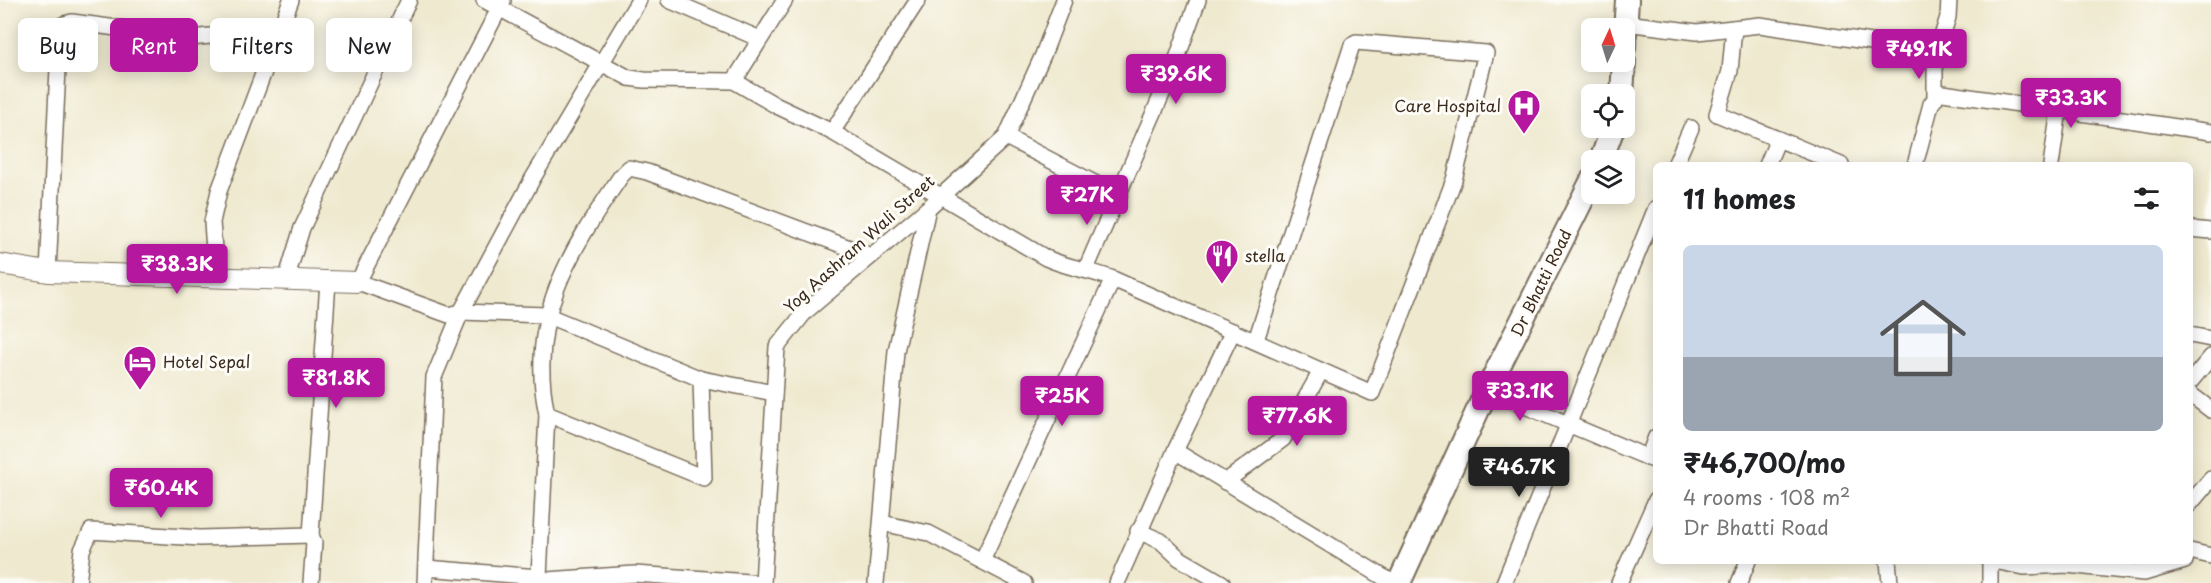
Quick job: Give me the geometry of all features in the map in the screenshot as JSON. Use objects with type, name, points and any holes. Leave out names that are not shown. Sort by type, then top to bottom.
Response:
[{"type":"main road","points":[[1626,18],[1627,0]]},
{"type":"main road","name":"Dr Bhatti Road","points":[[1399,583],[1487,390],[1581,202]]},
{"type":"street","points":[[284,18],[291,0]]},
{"type":"street","points":[[286,280],[302,228],[408,0]]},
{"type":"street","points":[[484,0],[501,4],[601,64],[637,80],[734,81],[832,132],[1046,258],[1070,269],[1086,269],[1113,279],[1372,393],[1454,180],[1486,53],[1356,42],[1352,45],[1256,340]]},
{"type":"street","points":[[639,0],[533,178],[460,312],[434,377],[426,575],[539,577],[547,580],[635,574],[763,583]]},
{"type":"street","points":[[669,0],[760,39]]},
{"type":"street","points":[[734,81],[785,0]]},
{"type":"street","points":[[832,132],[918,0]]},
{"type":"street","name":"Yog Aashram Wali Street","points":[[763,583],[777,347],[806,312],[928,208],[1006,137],[1043,55],[1064,0]]},
{"type":"street","points":[[1086,269],[1175,64],[1198,0]]},
{"type":"street","points":[[1917,162],[1935,92],[1937,52],[1948,17],[1950,0]]},
{"type":"street","points":[[358,282],[501,4]]},
{"type":"street","points":[[48,272],[60,28],[63,24],[72,22],[191,38],[210,36]]},
{"type":"street","points":[[1635,24],[1697,32],[1760,25],[1937,52]]},
{"type":"street","points":[[1734,28],[1730,71],[1717,114],[1834,162]]},
{"type":"street","points":[[216,278],[212,222],[264,72]]},
{"type":"street","points":[[1935,92],[2211,132]]},
{"type":"street","points":[[2052,162],[2059,110]]},
{"type":"street","points":[[1676,162],[1691,128]]},
{"type":"street","points":[[1006,137],[1119,196]]},
{"type":"street","points":[[1768,162],[1778,139]]},
{"type":"street","points":[[539,577],[547,414],[543,396],[543,337],[546,315],[576,242],[621,176],[629,168],[647,172],[871,256]]},
{"type":"street","points":[[876,583],[896,351],[928,208]]},
{"type":"street","points":[[1504,583],[1566,425],[1653,215]]},
{"type":"street","points":[[2193,229],[2211,231]]},
{"type":"street","points":[[0,264],[48,272],[358,282],[449,315],[460,312],[546,315],[701,379],[774,393]]},
{"type":"street","points":[[982,561],[1113,279]]},
{"type":"street","points":[[312,583],[314,543],[311,535],[328,281]]},
{"type":"street","points":[[1117,583],[1138,531],[1233,331]]},
{"type":"street","points":[[2193,336],[2211,339]]},
{"type":"street","points":[[2193,378],[2211,357]]},
{"type":"street","points":[[1225,482],[1283,439],[1321,370]]},
{"type":"street","points":[[547,414],[704,478],[701,379]]},
{"type":"street","points":[[1487,390],[1652,460]]},
{"type":"street","points":[[2193,396],[2211,410]]},
{"type":"street","points":[[1175,451],[1394,583]]},
{"type":"street","points":[[2193,500],[2211,478]]},
{"type":"street","points":[[1619,583],[1653,507]]},
{"type":"street","points":[[882,523],[927,533],[1024,583]]},
{"type":"street","points":[[78,583],[82,550],[91,531],[200,538],[311,535]]},
{"type":"street","points":[[1138,531],[1161,541],[1179,558],[1222,583]]},
{"type":"street","points":[[2193,552],[2209,555]]},
{"type":"street","points":[[2193,558],[2209,555]]},
{"type":"street","points":[[1743,582],[1747,564]]},
{"type":"street","points":[[1888,564],[1890,583]]},
{"type":"street","points":[[1990,583],[1992,564]]},
{"type":"street","points":[[2075,564],[2144,573],[2175,564]]},
{"type":"place","name":"Care Hospital","points":[[1524,135]]},
{"type":"place","name":"stella","points":[[1222,285]]},
{"type":"place","name":"Hotel Sepal","points":[[140,391]]}]
